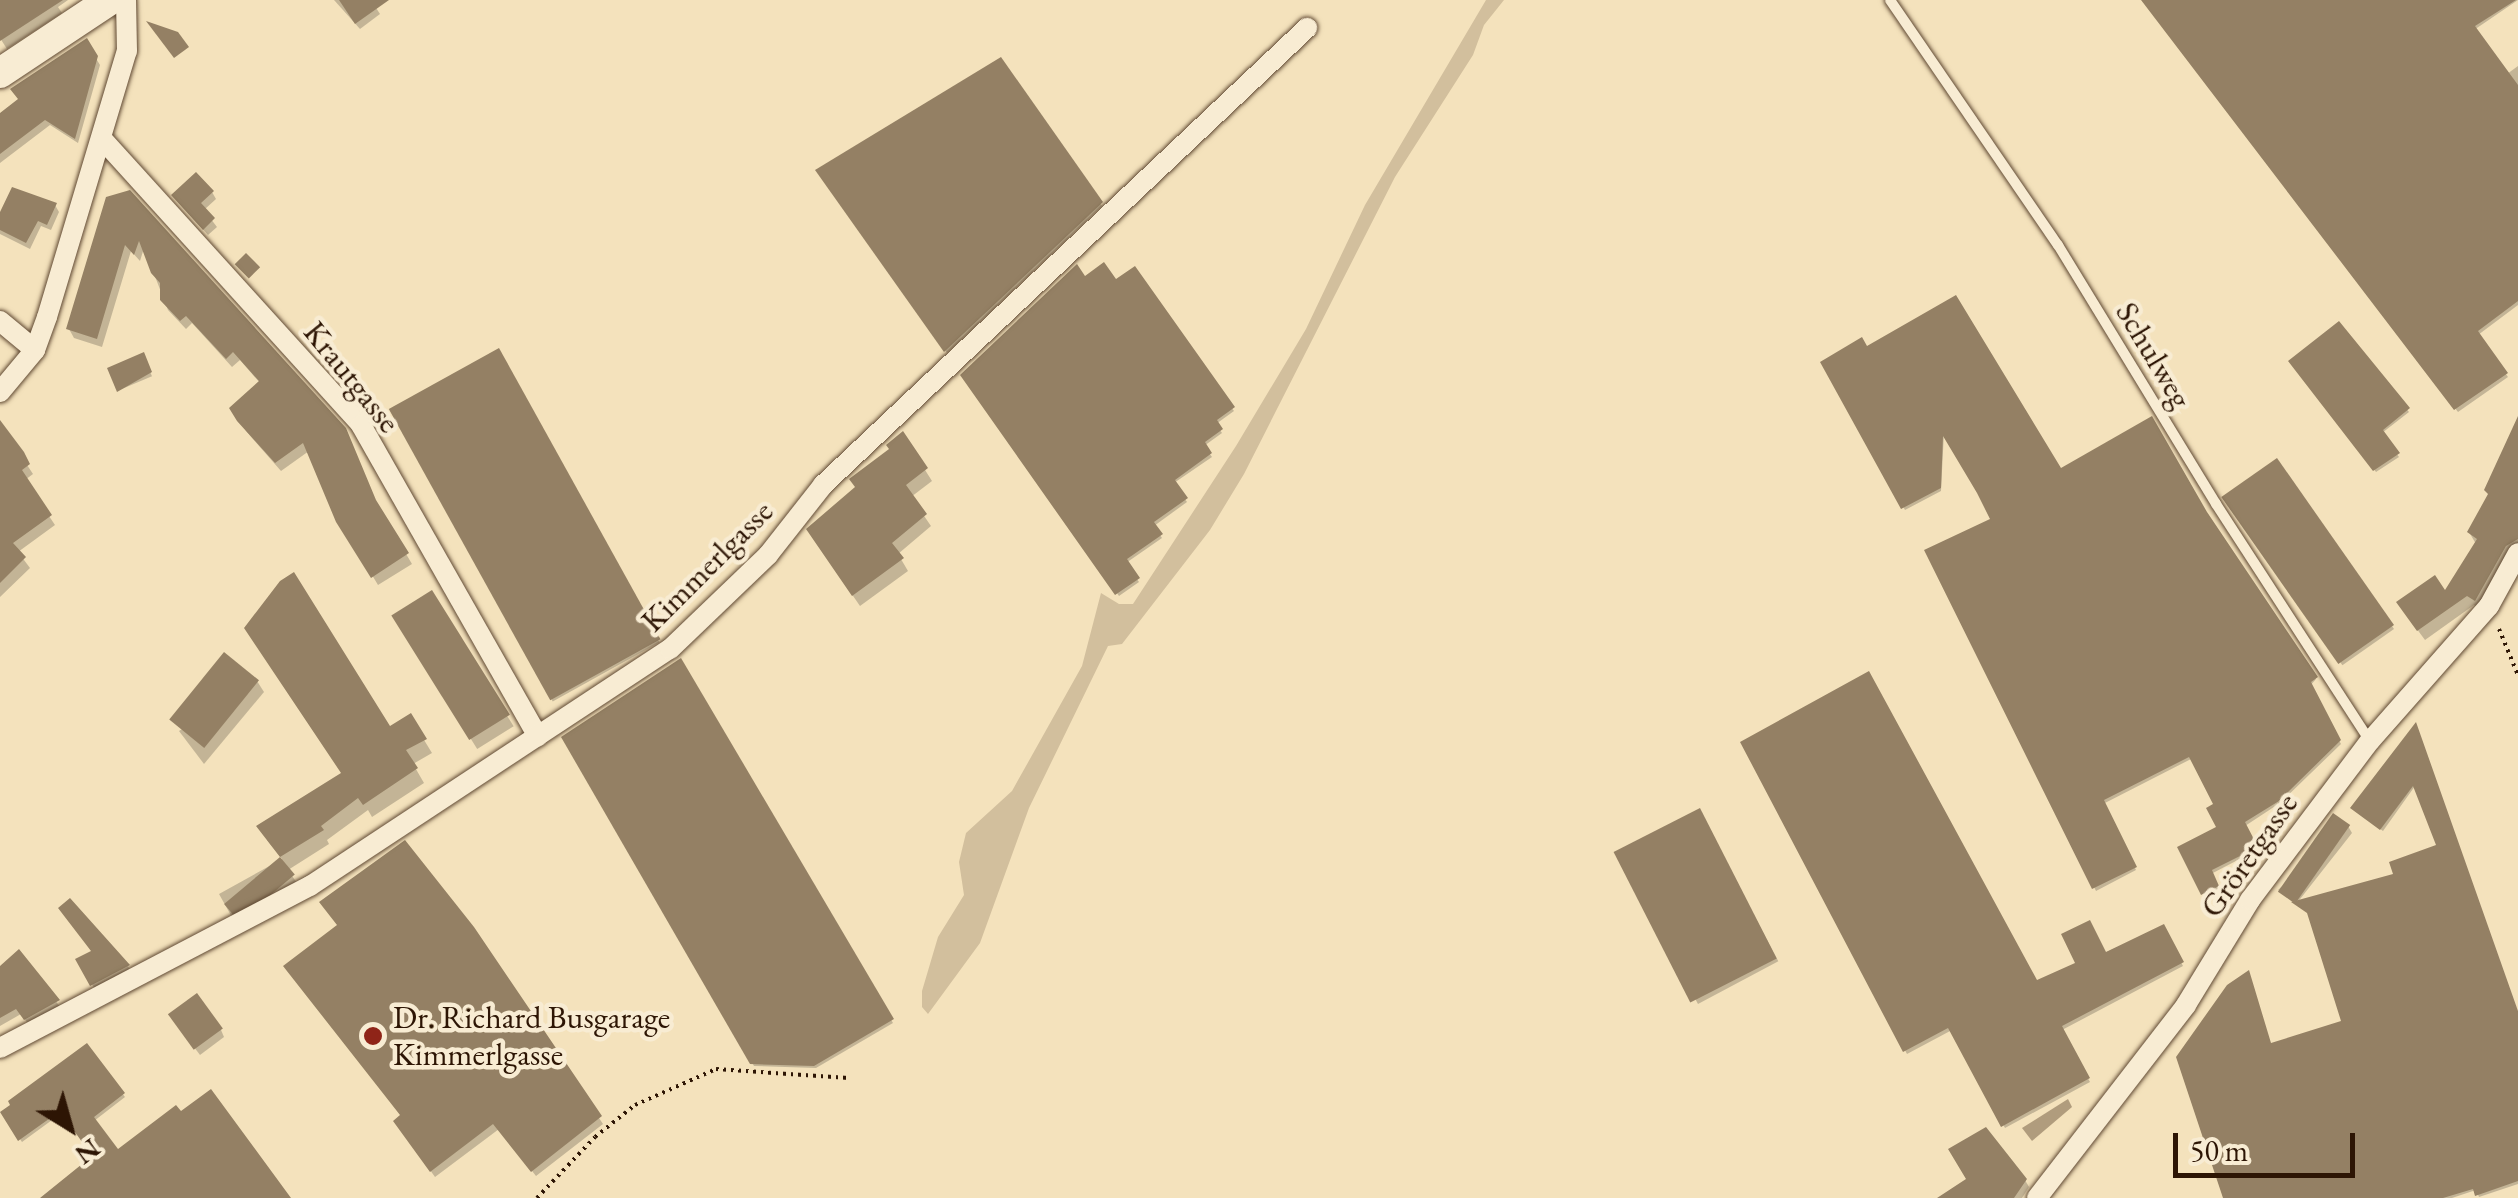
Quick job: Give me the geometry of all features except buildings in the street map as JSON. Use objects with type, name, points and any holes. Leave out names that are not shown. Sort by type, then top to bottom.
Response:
[{"type":"main road","points":[[0,73],[110,0]]},
{"type":"street","points":[[0,392],[35,350],[103,140],[127,51],[126,0]]},
{"type":"street","name":"Kimmerlgasse","points":[[0,1048],[310,886],[670,650],[768,555],[823,485],[1307,28]]},
{"type":"street","name":"Krautgasse","points":[[103,140],[361,425],[538,736]]},
{"type":"street","points":[[0,320],[35,350]]},
{"type":"street","name":"Gröretgasse","points":[[2037,1198],[2186,1005],[2250,900],[2370,741],[2489,606],[2518,554]]},
{"type":"lane","name":"Schulweg","points":[[1890,0],[2058,246],[2216,504],[2370,741]]},
{"type":"path","points":[[2489,606],[2518,675]]},
{"type":"path","points":[[537,1198],[595,1137],[635,1105],[716,1069],[849,1078]]},
{"type":"shaded area","points":[[1486,0],[1504,0],[1484,25],[1473,55],[1395,177],[1244,474],[1210,530],[1122,644],[1108,646],[1029,808],[980,943],[928,1014],[922,1007],[922,991],[938,937],[964,895],[959,862],[966,833],[1012,791],[1082,666],[1101,593],[1119,604],[1133,604],[1236,446],[1306,329],[1365,205]]},
{"type":"shaded area","points":[[2068,1099],[2072,1107],[2032,1141],[2022,1128]]},
{"type":"place","name":"Dr. Richard Busgarage Kimmerlgasse","points":[[373,1036]]}]
